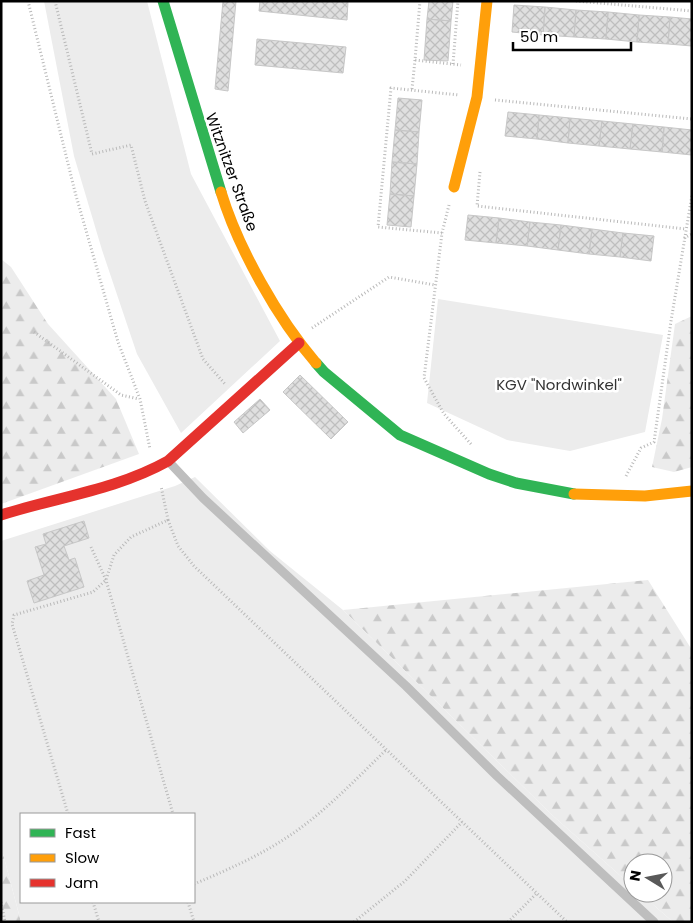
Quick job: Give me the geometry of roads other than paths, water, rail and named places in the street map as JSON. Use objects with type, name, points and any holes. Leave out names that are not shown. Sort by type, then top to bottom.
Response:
[{"type":"street","name":"Witznitzer Straße","points":[[163,1],[184,76],[229,218],[248,258],[298,341],[324,372],[400,435],[489,474],[516,483],[559,493],[622,496],[692,491]]},
{"type":"street","points":[[454,187],[477,97],[482,67],[487,1]]},
{"type":"street","points":[[1,514],[96,490],[156,469],[168,461],[298,341]]},
{"type":"lane","points":[[168,461],[203,498],[406,686],[497,776],[654,922]]},
{"type":"park label","name":"KGV \"Nordwinkel\"","points":[[559,384]]}]
